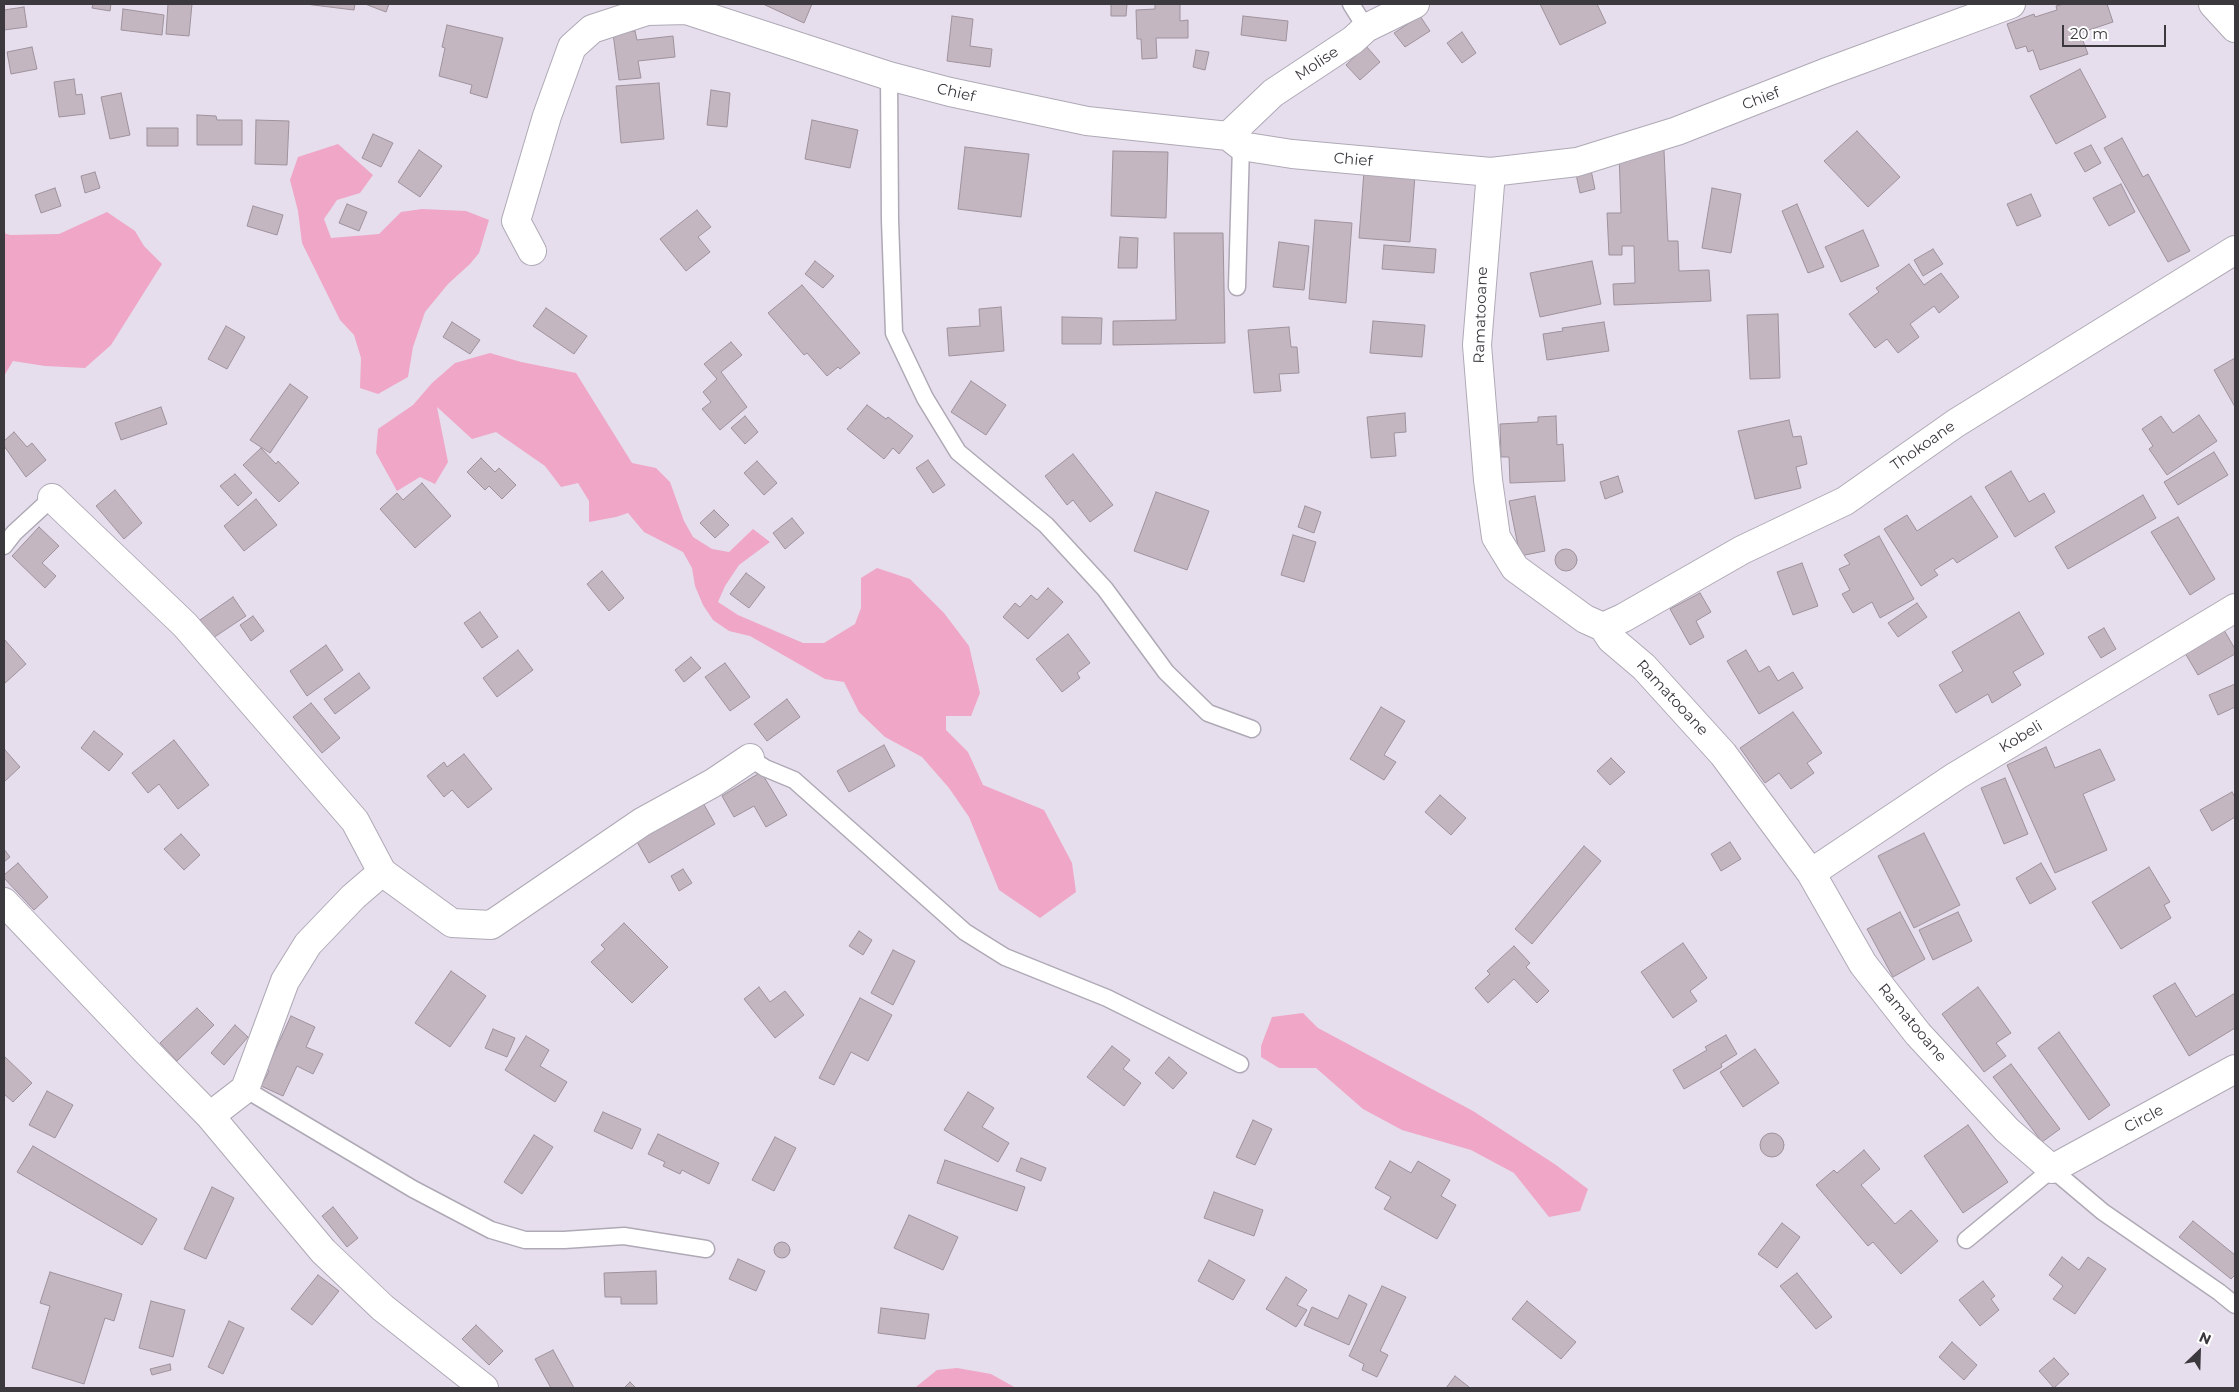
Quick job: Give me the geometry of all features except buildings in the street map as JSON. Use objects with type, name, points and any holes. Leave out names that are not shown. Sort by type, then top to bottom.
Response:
[{"type":"street","name":"Molise","points":[[1235,141],[1272,94],[1353,40],[1366,28],[1415,4]]},
{"type":"street","name":"Chief","points":[[532,251],[516,221],[547,116],[572,47],[592,29],[647,10],[686,7],[889,76],[950,92],[1087,121],[1235,141],[1292,154],[1491,172],[1577,162],[1677,131],[1827,72],[2011,4]]},
{"type":"street","points":[[2213,4],[2235,28]]},
{"type":"street","name":"Ramatooane","points":[[1491,172],[1477,345],[1488,480],[1496,537],[1515,568],[1585,619],[1603,627],[1611,639],[1644,667],[1723,754],[1811,873],[1863,964],[1918,1034],[2007,1130],[2052,1169]]},
{"type":"street","name":"Thokoane","points":[[1603,627],[1623,618],[1742,550],[1845,501],[1956,423],[2235,250]]},
{"type":"street","points":[[52,498],[185,625],[355,821],[382,872],[452,923],[491,925],[642,822],[713,782],[750,758]]},
{"type":"street","name":"Kobeli","points":[[1811,873],[1956,776],[2235,608]]},
{"type":"street","points":[[210,1116],[245,1089],[285,981],[308,944],[353,897],[382,872]]},
{"type":"street","points":[[4,902],[210,1116],[323,1251],[382,1308],[484,1388]]},
{"type":"street","name":"Circle","points":[[2052,1169],[2235,1070]]},
{"type":"lane","points":[[1351,4],[1366,28]]},
{"type":"lane","points":[[889,76],[890,220],[894,333],[925,398],[958,452],[1046,525],[1105,589],[1166,672],[1208,713],[1252,729]]},
{"type":"lane","points":[[1235,141],[1237,287]]},
{"type":"lane","points":[[4,546],[14,533],[52,498]]},
{"type":"lane","points":[[750,758],[765,768],[794,780],[965,932],[1005,957],[1107,998],[1240,1064]]},
{"type":"lane","points":[[245,1089],[413,1189],[491,1230],[525,1240],[624,1236],[706,1249]]},
{"type":"lane","points":[[1966,1240],[2052,1169],[2103,1212],[2235,1305]]},
{"type":"shaded area","points":[[338,144],[373,175],[360,193],[337,200],[324,219],[331,238],[379,234],[401,212],[422,209],[466,211],[489,220],[479,253],[448,284],[425,312],[413,347],[408,377],[378,394],[360,388],[361,358],[354,335],[340,320],[302,243],[298,211],[290,180],[298,157]]},
{"type":"shaded area","points":[[107,212],[135,231],[144,246],[162,264],[111,345],[85,368],[45,366],[13,361],[4,376],[4,233],[10,235],[59,234]]},
{"type":"shaded area","points":[[490,353],[521,362],[576,373],[632,463],[656,468],[670,482],[684,521],[693,537],[712,549],[729,552],[753,529],[770,542],[739,565],[725,586],[718,602],[738,615],[803,643],[824,643],[855,624],[861,608],[861,578],[877,568],[910,579],[944,613],[969,646],[980,693],[971,716],[946,716],[946,730],[968,752],[983,785],[1044,810],[1072,863],[1076,892],[1040,918],[999,890],[969,817],[949,788],[922,757],[885,737],[859,712],[844,682],[825,679],[750,636],[729,631],[713,620],[703,605],[695,586],[692,568],[683,552],[644,532],[628,513],[589,522],[589,501],[578,483],[561,487],[545,466],[496,432],[472,439],[437,407],[448,462],[435,484],[420,477],[397,491],[376,453],[378,429],[413,405],[432,383],[455,363]]},
{"type":"shaded area","points":[[1303,1013],[1318,1028],[1473,1111],[1556,1165],[1588,1189],[1580,1211],[1549,1217],[1514,1173],[1471,1150],[1402,1130],[1363,1109],[1316,1068],[1279,1068],[1261,1057],[1261,1046],[1272,1017]]},
{"type":"shaded area","points":[[957,1368],[991,1374],[1016,1388],[916,1387],[937,1370]]}]
